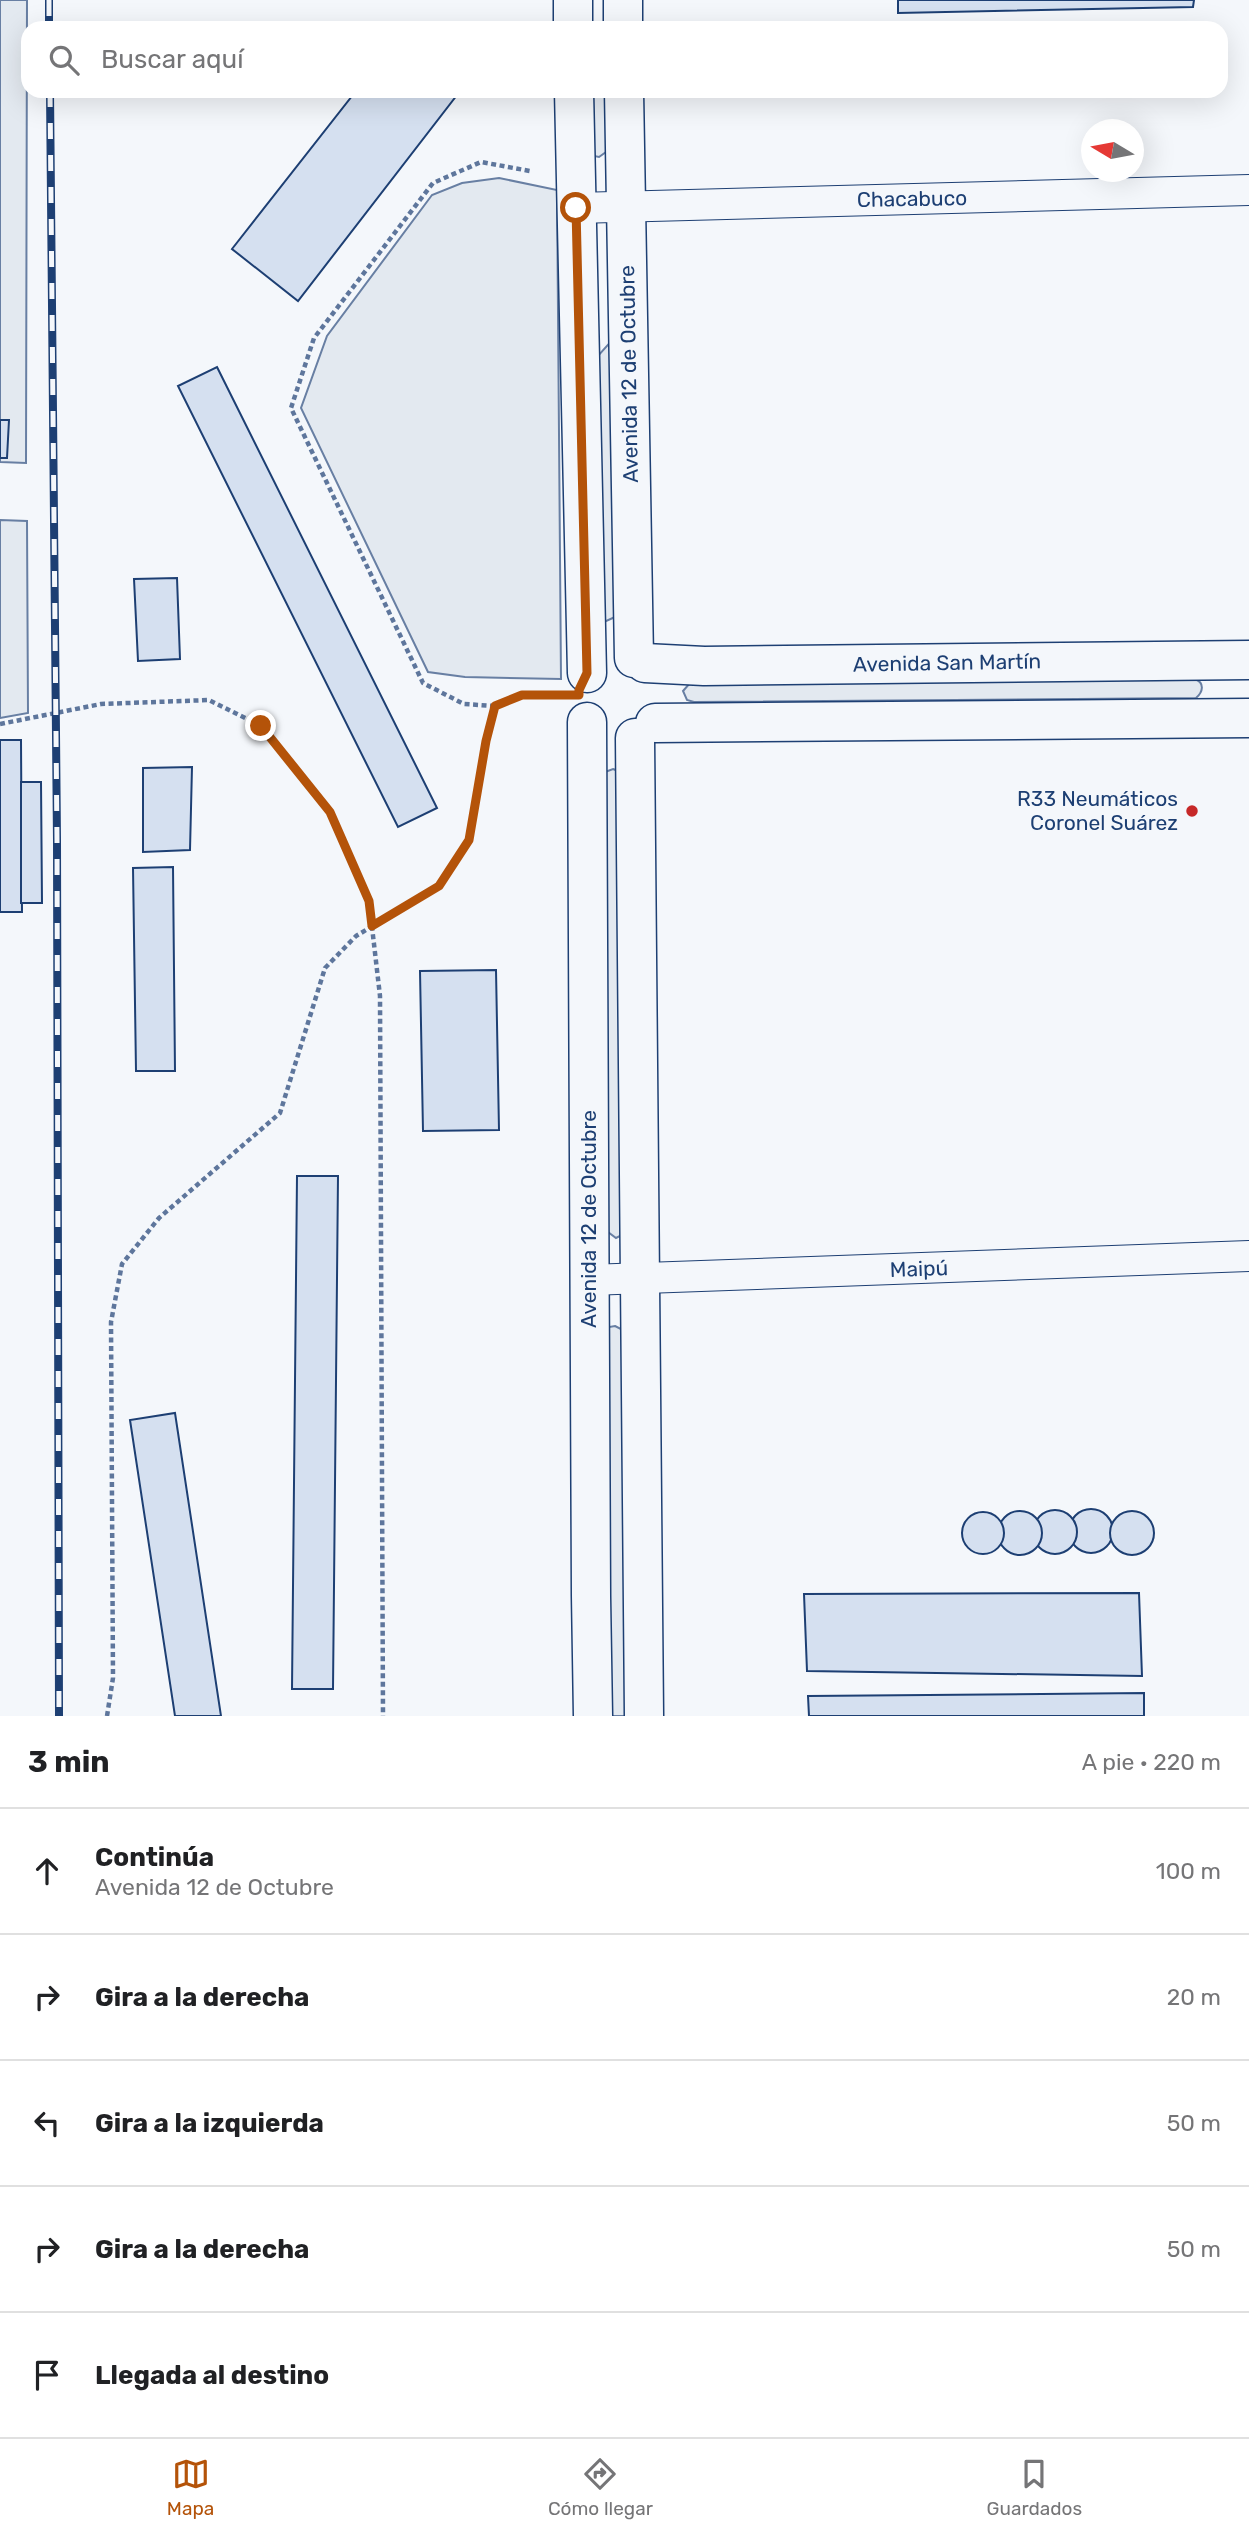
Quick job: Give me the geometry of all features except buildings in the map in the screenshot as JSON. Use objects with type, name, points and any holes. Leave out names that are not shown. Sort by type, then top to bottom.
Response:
[{"type":"main road","points":[[573,0],[573,21]]},
{"type":"main road","points":[[623,0],[623,21]]},
{"type":"main road","name":"Avenida 12 de Octubre","points":[[574,98],[584,697],[593,1716]]},
{"type":"main road","name":"Avenida 12 de Octubre","points":[[624,98],[625,206],[640,660]]},
{"type":"main road","points":[[645,1716],[640,1279],[645,731],[662,710],[664,696],[661,682],[640,660],[617,656],[603,659],[584,697],[593,730],[604,737],[618,740],[645,731],[1249,718]]},
{"type":"main road","name":"Avenida San Martín","points":[[640,660],[704,666],[1249,660]]},
{"type":"street","name":"Chacabuco","points":[[576,208],[1249,191]]},
{"type":"street","name":"Maipú","points":[[589,1280],[1249,1256]]},
{"type":"path","points":[[530,171],[481,162],[433,183],[314,338],[291,408],[423,682],[464,704],[495,706],[522,695],[584,697]]},
{"type":"path","points":[[0,724],[101,704],[209,700],[261,726],[330,812],[369,901],[380,996],[383,1716]]},
{"type":"path","points":[[107,1716],[113,1678],[111,1322],[122,1264],[159,1218],[280,1113],[325,968],[356,936],[439,886],[469,840],[486,741],[495,706]]},
{"type":"shaded area","points":[[0,0],[27,0],[27,21],[21,21],[21,98],[27,98],[26,463],[0,462]]},
{"type":"shaded area","points":[[590,98],[606,98],[606,152],[599,157],[594,156]]},
{"type":"shaded area","points":[[499,178],[557,190],[561,679],[465,677],[428,672],[301,408],[327,336],[432,195],[462,183]]},
{"type":"shaded area","points":[[614,338],[615,617],[604,622],[596,358]]},
{"type":"shaded area","points":[[0,520],[27,521],[28,713],[0,718]]},
{"type":"shaded area","points":[[1195,679],[1202,688],[1196,698],[694,702],[687,700],[683,691],[690,683]]},
{"type":"shaded area","points":[[613,769],[618,771],[622,1235],[616,1238],[608,1232],[605,772]]},
{"type":"shaded area","points":[[615,1326],[623,1330],[626,1716],[608,1716],[609,1327]]},
{"type":"railway","points":[[49,0],[49,21]]},
{"type":"railway","points":[[50,98],[57,841],[59,1716]]},
{"type":"place","name":"R33 Neumáticos Coronel Suárez","points":[[1192,811]]},
{"type":"route","points":[[261,726],[330,812],[369,901],[372,926],[439,886],[469,840],[486,741],[495,706],[522,695],[579,695],[583,677],[587,673],[576,208]]}]
